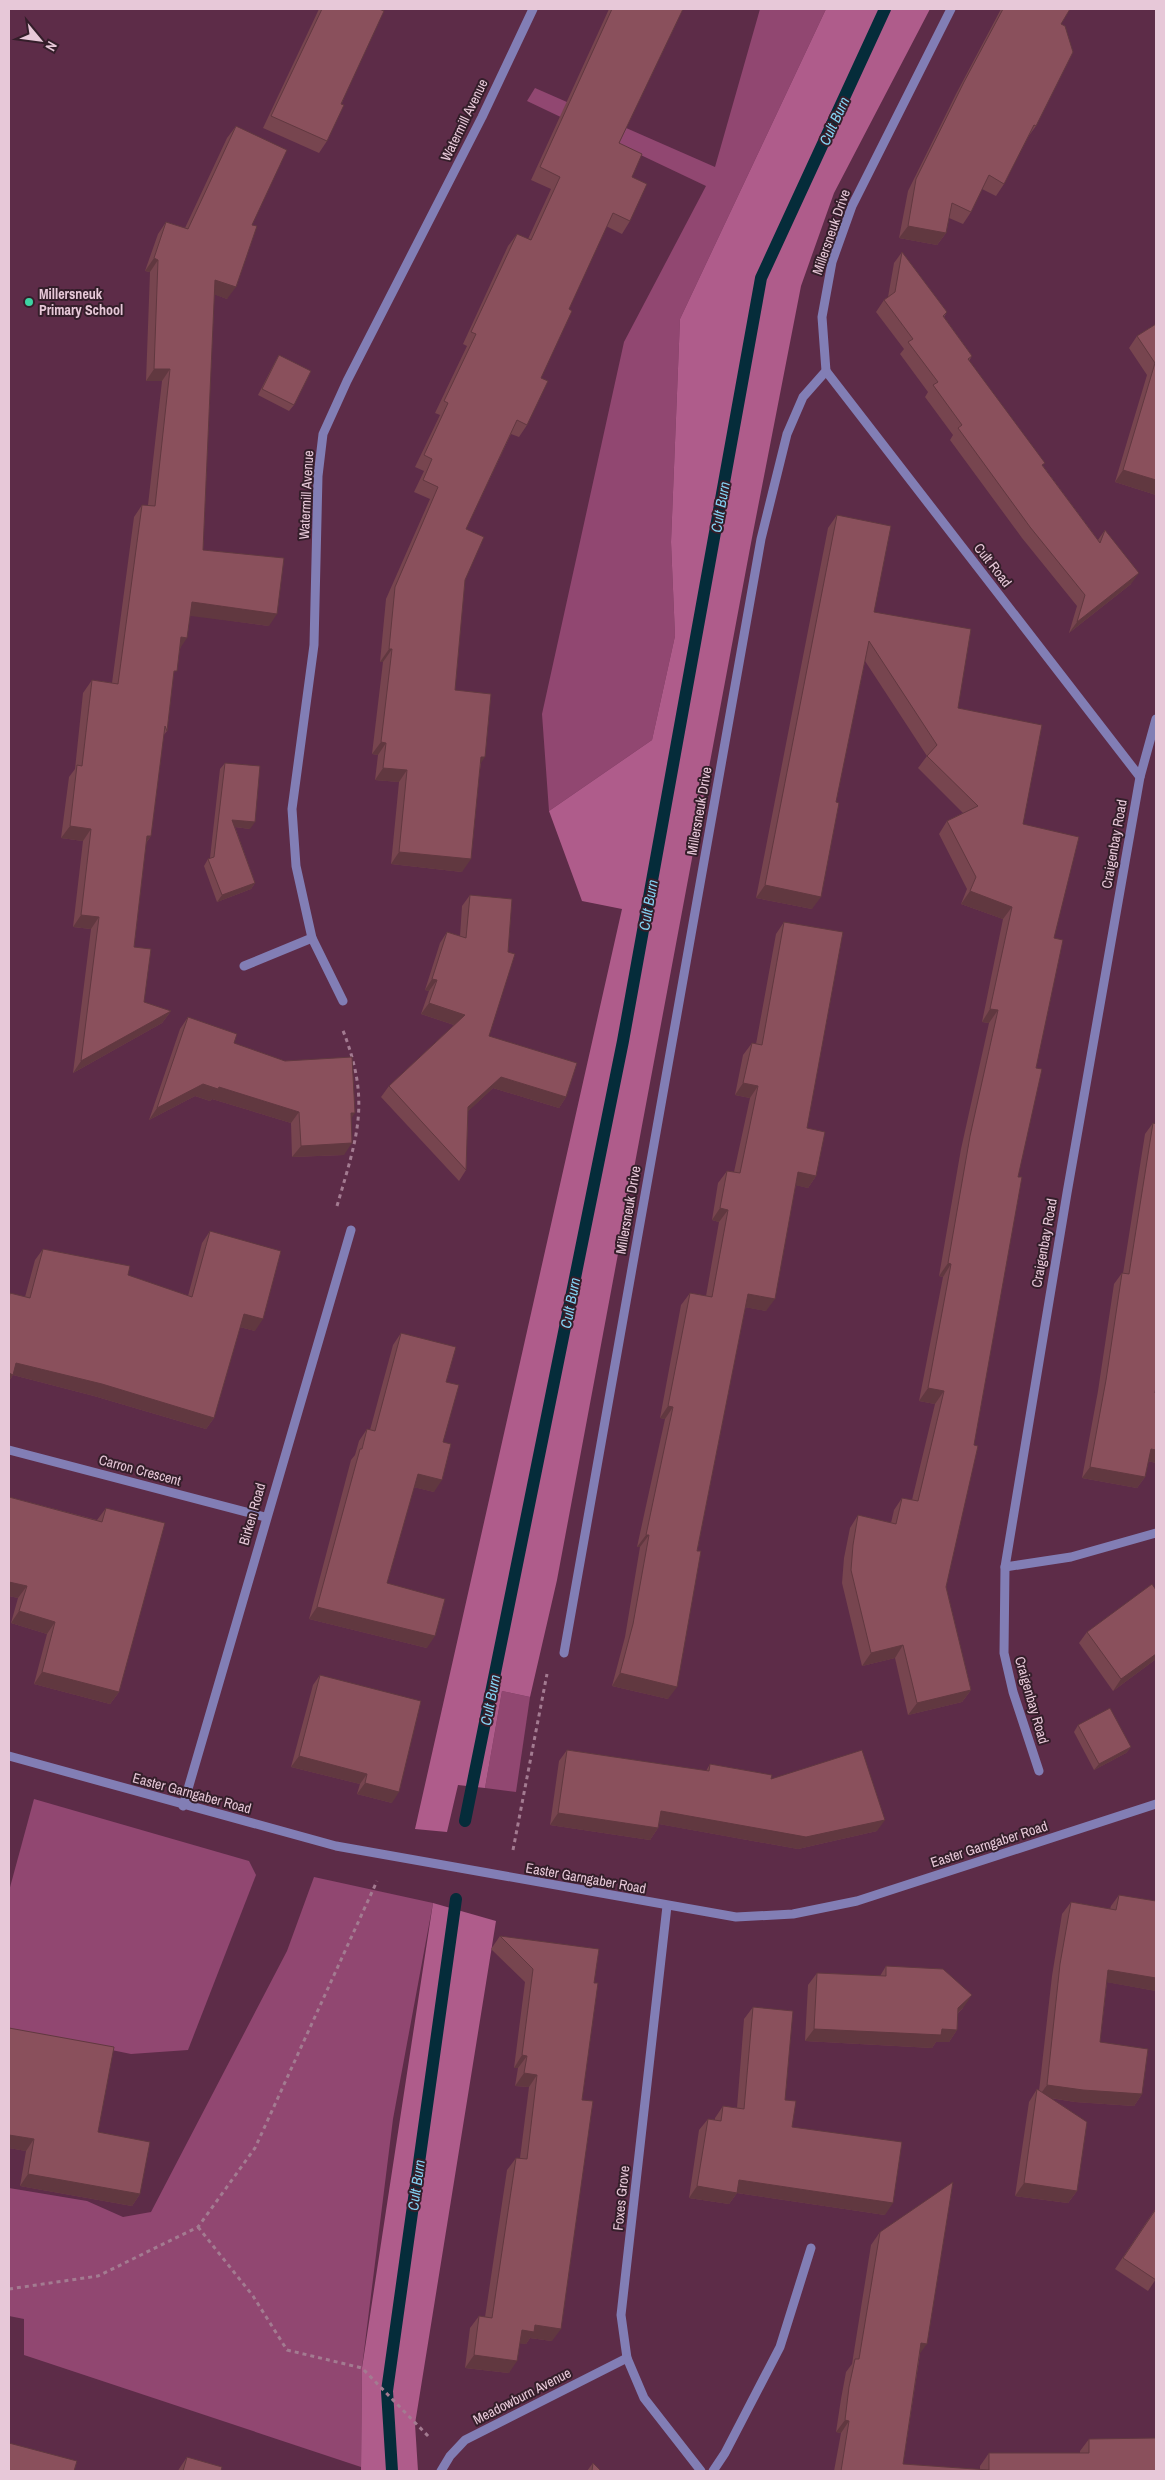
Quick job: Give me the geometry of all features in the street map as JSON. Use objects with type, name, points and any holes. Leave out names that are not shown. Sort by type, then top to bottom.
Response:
[{"type":"street","name":"Watermill Avenue","points":[[342,1001],[312,938],[296,866],[292,809],[314,645],[318,476],[324,434],[347,381],[482,117],[533,9]]},
{"type":"street","name":"Millersneuk Drive","points":[[564,1653],[761,539],[787,434],[803,398],[826,370],[822,317],[832,262],[852,206],[952,9]]},
{"type":"street","name":"Cult Road","points":[[826,370],[1140,777]]},
{"type":"street","name":"Craigenbay Road","points":[[1039,1771],[1013,1692],[1004,1653],[1005,1567],[1054,1271],[1140,777],[1156,719]]},
{"type":"street","points":[[244,966],[312,938]]},
{"type":"street","name":"Birken Road","points":[[183,1806],[265,1517],[351,1230]]},
{"type":"street","name":"Carron Crescent","points":[[9,1450],[265,1517]]},
{"type":"street","points":[[1005,1567],[1070,1557],[1156,1533]]},
{"type":"street","name":"Easter Garngaber Road","points":[[9,1756],[183,1806],[336,1846],[507,1878],[736,1917],[793,1914],[857,1901],[1156,1804]]},
{"type":"street","name":"Foxes Grove","points":[[666,1906],[622,2315],[626,2358],[644,2398],[701,2471]]},
{"type":"street","points":[[713,2471],[725,2453],[780,2347],[811,2248]]},
{"type":"street","name":"Meadowburn Avenue","points":[[441,2471],[450,2456],[465,2440],[626,2358]]},
{"type":"path","points":[[342,1001],[334,1007],[354,1059],[360,1107],[357,1137],[331,1226],[351,1230]]},
{"type":"path","points":[[507,1878],[551,1653],[564,1653]]},
{"type":"path","points":[[9,2289],[98,2276],[198,2227],[255,2148],[388,1856]]},
{"type":"path","points":[[198,2227],[253,2296],[287,2350],[362,2368],[450,2456]]},
{"type":"shaded area","points":[[760,9],[826,9],[680,319],[671,542],[675,636],[652,740],[549,811],[542,714],[624,342],[706,186],[527,101],[535,88],[715,167]]},
{"type":"shaded area","points":[[826,9],[930,9],[834,193],[801,286],[751,543],[557,1580],[530,1697],[502,1691],[485,1788],[458,1785],[447,1832],[415,1829],[622,909],[582,901],[549,811],[652,740],[675,636],[671,542],[680,319]]},
{"type":"shaded area","points":[[502,1691],[530,1697],[516,1792],[485,1788]]},
{"type":"shaded area","points":[[34,1799],[249,1861],[256,1875],[188,2050],[131,2054],[9,2029],[9,1891]]},
{"type":"shaded area","points":[[314,1877],[433,1903],[393,2119],[362,2367],[361,2467],[24,2355],[24,2319],[9,2316],[9,2188],[87,2201],[123,2217],[151,2212],[287,1951]]},
{"type":"shaded area","points":[[433,1903],[496,1921],[415,2424],[418,2471],[361,2471],[362,2368]]},
{"type":"building","points":[[322,9],[379,9],[384,11],[341,104],[344,105],[327,141],[271,116]]},
{"type":"building","points":[[612,9],[683,9],[619,143],[642,154],[632,177],[647,184],[630,221],[613,213],[569,309],[572,311],[541,378],[548,381],[527,425],[517,420],[466,529],[484,537],[465,580],[455,690],[491,694],[485,757],[481,757],[471,859],[399,852],[407,770],[383,768],[386,743],[381,742],[392,649],[389,649],[395,587],[438,487],[423,480],[432,459],[424,455],[448,403],[444,401],[476,334],[471,332],[517,234],[531,240],[560,177],[540,167]]},
{"type":"building","points":[[1003,9],[1070,9],[1061,24],[1065,26],[1073,52],[1004,184],[989,175],[971,212],[952,203],[946,233],[908,226],[916,179]]},
{"type":"building","points":[[236,126],[287,150],[252,225],[257,226],[236,287],[215,280],[203,550],[284,558],[277,614],[192,602],[187,638],[181,637],[177,671],[174,671],[151,836],[147,836],[134,947],[151,949],[144,1002],[171,1011],[81,1061],[99,917],[81,915],[91,829],[70,826],[77,765],[82,766],[92,680],[118,684],[142,505],[155,506],[170,369],[154,369],[158,260],[154,258],[166,222],[188,229]]},
{"type":"building","points":[[902,252],[947,312],[943,316],[972,356],[968,359],[1045,463],[1042,465],[1100,543],[1105,530],[1139,573],[1077,622],[1085,595],[1030,527],[958,428],[962,425],[933,385],[938,382],[908,342],[913,339],[884,300],[895,292]]},
{"type":"building","points":[[1156,324],[1156,480],[1123,470],[1155,363],[1137,336]]},
{"type":"building","points":[[279,355],[311,371],[294,405],[262,389]]},
{"type":"building","points":[[837,515],[891,526],[874,612],[971,629],[958,708],[1042,725],[1023,824],[1079,837],[1054,938],[1063,940],[1036,1068],[1042,1069],[1018,1177],[1022,1177],[974,1445],[978,1446],[946,1587],[971,1690],[917,1703],[903,1645],[871,1653],[851,1570],[853,1545],[858,1515],[896,1524],[902,1498],[918,1501],[944,1391],[928,1388],[951,1264],[948,1263],[970,1136],[998,1010],[990,1009],[1012,907],[970,891],[976,877],[947,821],[978,806],[927,756],[937,745],[869,641],[836,802],[839,803],[821,897],[765,885]]},
{"type":"building","points":[[225,763],[260,766],[255,822],[232,820],[255,883],[222,895],[208,859],[214,857]]},
{"type":"building","points":[[470,895],[512,899],[508,952],[515,954],[489,1036],[577,1063],[566,1097],[501,1077],[468,1107],[466,1170],[389,1086],[465,1015],[429,1003],[437,980],[432,979],[447,932],[466,938]]},
{"type":"building","points":[[784,922],[843,932],[807,1128],[825,1132],[816,1176],[798,1172],[775,1299],[748,1294],[697,1551],[701,1551],[677,1687],[620,1673],[633,1624],[649,1535],[646,1535],[673,1407],[668,1406],[690,1293],[712,1297],[728,1210],[720,1208],[727,1171],[740,1173],[758,1086],[743,1083],[752,1043],[762,1045]]},
{"type":"building","points":[[188,1017],[237,1034],[234,1043],[285,1061],[352,1057],[355,1113],[351,1113],[352,1143],[301,1146],[299,1112],[219,1087],[218,1089],[203,1084],[157,1108]]},
{"type":"building","points":[[1153,1123],[1156,1124],[1156,1450],[1151,1449],[1145,1477],[1090,1467],[1106,1380],[1122,1273],[1129,1274]]},
{"type":"building","points":[[210,1231],[281,1251],[263,1319],[244,1314],[214,1418],[102,1384],[16,1363],[13,1375],[9,1373],[10,1293],[30,1298],[43,1249],[130,1266],[128,1275],[192,1297]]},
{"type":"building","points":[[401,1333],[456,1347],[446,1382],[459,1385],[443,1442],[451,1444],[442,1480],[418,1474],[387,1583],[445,1599],[435,1636],[317,1607],[360,1449],[362,1449],[367,1429],[375,1431]]},
{"type":"building","points":[[9,1497],[102,1522],[106,1508],[165,1523],[119,1692],[42,1672],[55,1622],[19,1611],[27,1586],[9,1582]]},
{"type":"building","points":[[1152,1584],[1156,1590],[1156,1654],[1121,1679],[1087,1632]]},
{"type":"building","points":[[320,1675],[421,1701],[399,1792],[365,1783],[367,1774],[299,1756]]},
{"type":"building","points":[[1110,1708],[1131,1747],[1099,1764],[1078,1725]]},
{"type":"building","points":[[567,1750],[709,1771],[710,1764],[772,1775],[771,1779],[862,1750],[885,1820],[806,1837],[661,1811],[658,1828],[558,1813]]},
{"type":"building","points":[[1119,1895],[1156,1901],[1156,1978],[1108,1970],[1100,2042],[1148,2049],[1142,2094],[1083,2090],[1047,2085],[1060,1964],[1071,1902],[1116,1910]]},
{"type":"building","points":[[500,1936],[599,1949],[594,1983],[598,1983],[582,2100],[593,2101],[561,2329],[535,2325],[534,2332],[522,2330],[517,2361],[474,2355],[479,2316],[492,2318],[516,2158],[527,2159],[537,2075],[524,2073],[527,2056],[522,2055],[533,1969]]},
{"type":"building","points":[[886,1966],[943,1969],[972,1995],[958,2008],[957,2030],[942,2029],[941,2035],[814,2029],[817,1973],[886,1976]]},
{"type":"building","points":[[753,2007],[793,2011],[785,2100],[796,2101],[792,2127],[902,2142],[893,2203],[739,2180],[737,2193],[697,2186],[708,2119],[721,2121],[723,2106],[744,2109]]},
{"type":"building","points":[[9,2028],[114,2047],[98,2132],[150,2142],[140,2194],[28,2174],[34,2139],[9,2135]]},
{"type":"building","points":[[1037,2089],[1087,2122],[1077,2191],[1024,2183]]},
{"type":"building","points":[[953,2182],[927,2344],[921,2343],[903,2464],[989,2470],[989,2453],[1089,2453],[1089,2439],[1156,2438],[1156,2471],[841,2471],[849,2421],[845,2420],[849,2387],[855,2359],[859,2359],[880,2232]]},
{"type":"building","points":[[1156,2209],[1156,2280],[1123,2258]]},
{"type":"building","points":[[9,2443],[77,2461],[74,2471],[9,2471]]},
{"type":"building","points":[[187,2457],[222,2467],[221,2471],[183,2471]]},
{"type":"building","points":[[593,2463],[601,2471],[592,2471]]},
{"type":"waterway","name":"Cult Burn","points":[[465,1821],[623,1041],[761,278],[885,9]]},
{"type":"waterway","name":"Cult Burn","points":[[392,2471],[387,2391],[456,1899]]},
{"type":"place","name":"Millersneuk Primary School","points":[[29,302]]}]
